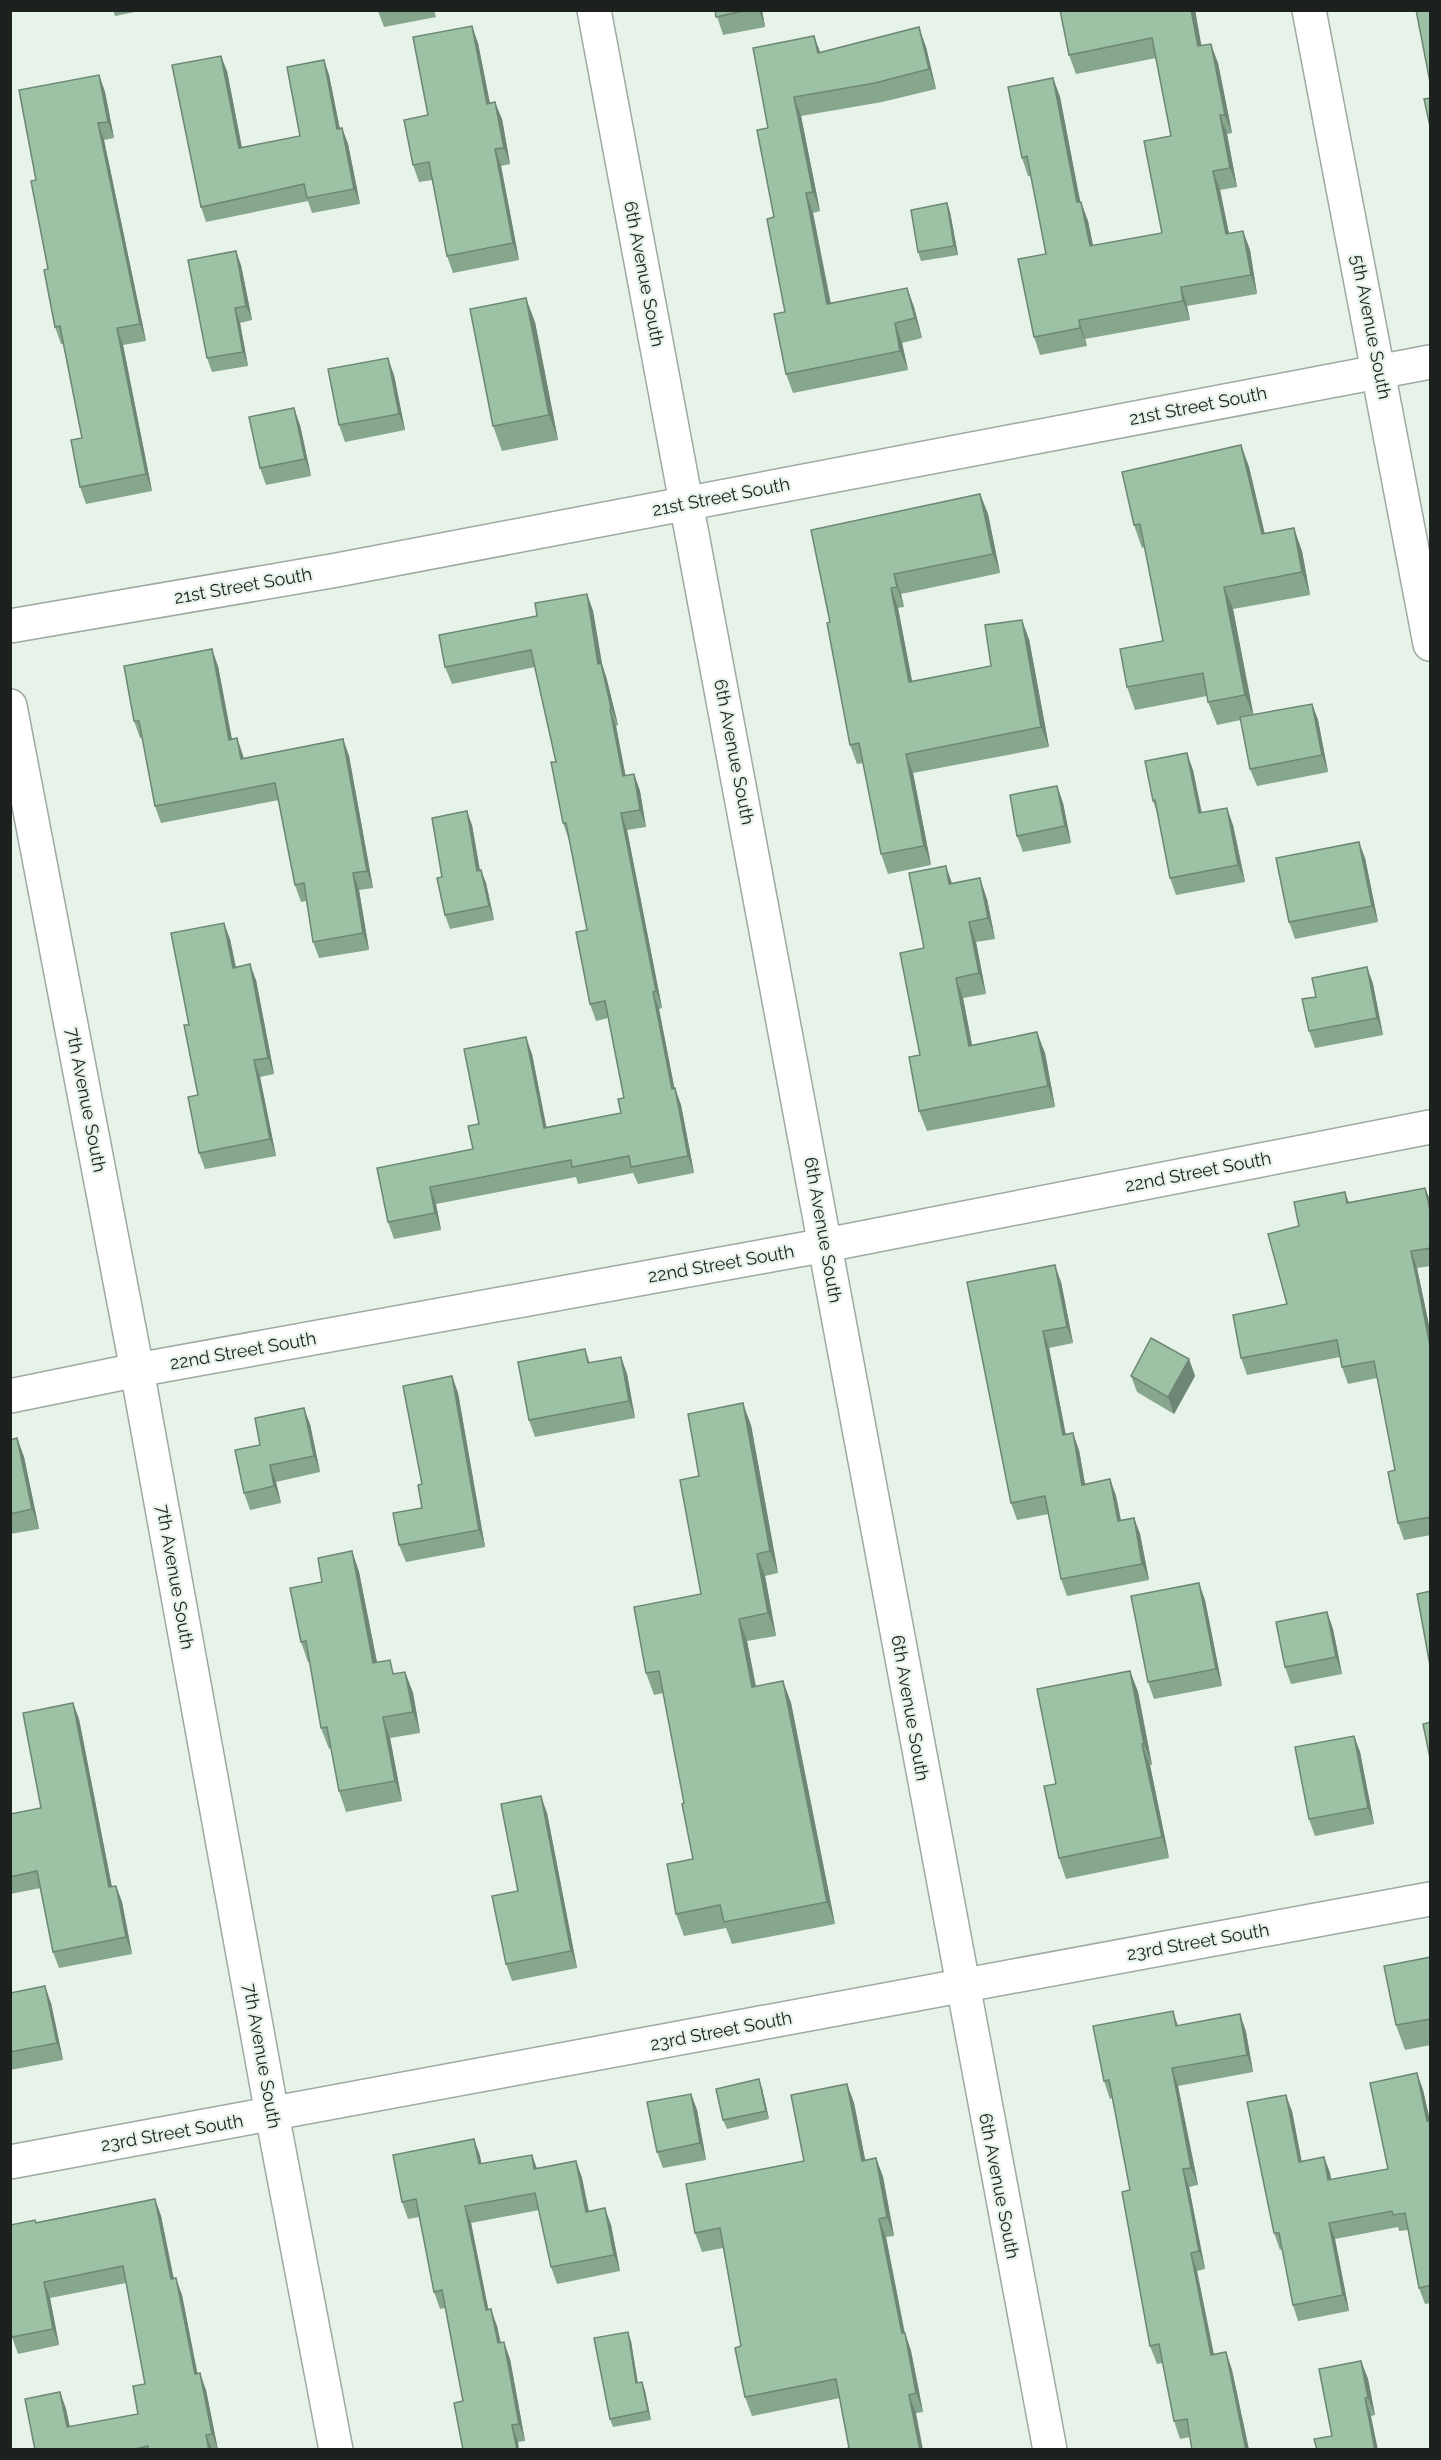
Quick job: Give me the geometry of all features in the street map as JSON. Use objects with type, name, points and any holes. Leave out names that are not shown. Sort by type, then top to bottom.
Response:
[{"type":"street","name":"6th Avenue South","points":[[594,10],[826,1245],[961,1985],[1050,2450]]},
{"type":"street","name":"5th Avenue South","points":[[1309,10],[1431,644]]},
{"type":"street","name":"21st Street South","points":[[10,626],[338,570],[1431,362]]},
{"type":"street","name":"7th Avenue South","points":[[10,706],[137,1371],[272,2114],[336,2450]]},
{"type":"street","name":"22nd Street South","points":[[10,1396],[826,1245],[1431,1127]]},
{"type":"street","name":"23rd Street South","points":[[10,2162],[1431,1899]]},
{"type":"building","points":[[715,10],[747,10],[716,17]]},
{"type":"building","points":[[1060,10],[1191,10],[1198,46],[1211,44],[1225,115],[1220,115],[1230,168],[1213,171],[1226,234],[1243,231],[1251,275],[1181,287],[1183,301],[1079,320],[1080,328],[1034,337],[1018,259],[1046,254],[1027,156],[1022,158],[1008,87],[1053,78],[1077,202],[1081,202],[1090,246],[1162,233],[1144,141],[1171,136],[1152,38],[1069,55]]},
{"type":"building","points":[[1416,10],[1431,10],[1431,87]]},
{"type":"building","points":[[472,26],[487,104],[495,102],[504,148],[495,149],[513,243],[447,256],[429,162],[413,165],[404,120],[428,115],[413,37]]},
{"type":"building","points":[[919,27],[929,69],[875,83],[794,97],[813,192],[806,193],[827,304],[907,288],[915,318],[895,323],[900,351],[786,374],[774,314],[785,312],[767,219],[774,217],[757,130],[768,128],[753,48],[814,36],[818,53]]},
{"type":"building","points":[[221,56],[239,148],[300,136],[287,67],[324,60],[337,129],[342,128],[354,189],[307,198],[304,184],[201,207],[172,65]]},
{"type":"building","points":[[99,75],[108,122],[98,123],[140,324],[117,328],[146,474],[80,487],[71,440],[82,438],[60,326],[55,327],[44,270],[48,269],[31,181],[36,180],[19,90]]},
{"type":"building","points":[[1431,98],[1431,131],[1424,99]]},
{"type":"building","points":[[947,203],[954,246],[918,252],[911,210]]},
{"type":"building","points":[[236,251],[246,306],[235,308],[243,352],[207,358],[188,260]]},
{"type":"building","points":[[526,298],[549,415],[493,426],[470,309]]},
{"type":"building","points":[[388,358],[399,414],[339,425],[328,369]]},
{"type":"building","points":[[294,408],[305,459],[260,468],[249,417]]},
{"type":"building","points":[[1241,445],[1262,534],[1294,528],[1302,572],[1224,587],[1245,695],[1208,702],[1203,673],[1127,687],[1120,649],[1163,641],[1140,524],[1134,525],[1122,472]]},
{"type":"building","points":[[980,494],[993,554],[894,574],[897,587],[891,588],[909,682],[991,666],[985,625],[1022,620],[1041,727],[906,754],[924,846],[881,854],[859,743],[850,745],[827,623],[830,622],[811,530]]},
{"type":"building","points":[[587,594],[598,664],[601,663],[623,776],[634,774],[640,810],[621,813],[656,991],[653,992],[688,1156],[631,1167],[629,1156],[572,1167],[571,1160],[430,1187],[435,1213],[388,1222],[377,1168],[473,1149],[468,1126],[479,1124],[464,1049],[526,1037],[544,1128],[621,1113],[618,1099],[624,1098],[605,1001],[590,1004],[576,932],[587,930],[566,823],[563,823],[551,762],[556,762],[531,650],[445,667],[439,635],[537,616],[535,603]]},
{"type":"building","points":[[212,649],[229,740],[237,738],[241,759],[343,739],[367,871],[353,873],[363,933],[313,942],[304,883],[295,885],[275,783],[155,806],[139,721],[134,721],[124,666]]},
{"type":"building","points":[[1312,704],[1322,755],[1250,769],[1240,717]]},
{"type":"building","points":[[1187,753],[1199,813],[1227,808],[1238,865],[1170,878],[1145,761]]},
{"type":"building","points":[[1057,786],[1065,826],[1017,836],[1010,795]]},
{"type":"building","points":[[467,811],[477,871],[481,870],[489,906],[445,915],[437,878],[442,877],[432,818]]},
{"type":"building","points":[[1359,842],[1372,906],[1289,922],[1276,858]]},
{"type":"building","points":[[946,866],[949,884],[980,878],[988,918],[969,922],[979,973],[956,978],[969,1046],[1037,1032],[1048,1086],[919,1111],[909,1057],[920,1055],[900,953],[924,948],[909,873]]},
{"type":"building","points":[[224,923],[233,968],[250,964],[268,1058],[254,1060],[270,1139],[199,1153],[188,1097],[198,1095],[184,1025],[189,1025],[171,933]]},
{"type":"building","points":[[1367,967],[1377,1018],[1309,1031],[1302,999],[1316,997],[1312,978]]},
{"type":"building","points":[[1425,1188],[1431,1215],[1431,1248],[1411,1251],[1431,1350],[1431,1517],[1398,1523],[1388,1472],[1395,1470],[1374,1361],[1342,1367],[1337,1340],[1241,1358],[1233,1315],[1287,1304],[1268,1234],[1299,1226],[1294,1202],[1345,1192],[1347,1203]]},
{"type":"building","points":[[1055,1265],[1067,1327],[1043,1331],[1063,1435],[1073,1433],[1082,1485],[1110,1479],[1118,1521],[1134,1518],[1142,1564],[1061,1579],[1045,1496],[1011,1503],[967,1282]]},
{"type":"building","points":[[1151,1338],[1189,1359],[1168,1397],[1131,1376]]},
{"type":"building","points":[[585,1349],[588,1363],[621,1357],[629,1401],[529,1420],[518,1362]]},
{"type":"building","points":[[452,1376],[479,1530],[399,1545],[393,1513],[422,1508],[418,1485],[422,1484],[403,1386]]},
{"type":"building","points":[[743,1403],[770,1551],[757,1554],[768,1613],[739,1619],[752,1687],[783,1681],[827,1902],[724,1922],[720,1905],[676,1914],[667,1864],[693,1859],[659,1671],[646,1673],[634,1607],[701,1594],[680,1480],[699,1476],[688,1414]]},
{"type":"building","points":[[304,1408],[314,1456],[270,1465],[274,1486],[244,1493],[235,1450],[260,1445],[255,1418]]},
{"type":"building","points":[[17,1438],[32,1509],[10,1514],[10,1440]]},
{"type":"building","points":[[352,1551],[373,1663],[390,1660],[393,1674],[405,1672],[413,1712],[383,1717],[395,1781],[339,1791],[327,1727],[321,1728],[306,1641],[301,1642],[290,1588],[322,1582],[318,1558]]},
{"type":"building","points":[[1199,1583],[1216,1669],[1148,1682],[1131,1596]]},
{"type":"building","points":[[1431,1591],[1431,1671],[1417,1594]]},
{"type":"building","points":[[1327,1612],[1336,1657],[1285,1667],[1276,1622]]},
{"type":"building","points":[[1130,1671],[1144,1744],[1142,1744],[1162,1837],[1059,1858],[1044,1786],[1056,1784],[1037,1689]]},
{"type":"building","points":[[73,1703],[109,1887],[116,1886],[126,1937],[53,1952],[37,1871],[10,1877],[10,1814],[41,1808],[23,1713]]},
{"type":"building","points":[[1431,1722],[1431,1763],[1423,1724]]},
{"type":"building","points":[[1354,1736],[1368,1808],[1309,1819],[1295,1747]]},
{"type":"building","points":[[541,1796],[571,1951],[506,1964],[492,1896],[518,1891],[501,1804]]},
{"type":"building","points":[[1431,1957],[1431,2019],[1396,2025],[1384,1966]]},
{"type":"building","points":[[45,1986],[57,2043],[10,2052],[10,1993]]},
{"type":"building","points":[[1173,2011],[1176,2026],[1240,2014],[1247,2055],[1172,2068],[1191,2168],[1183,2169],[1199,2251],[1191,2253],[1211,2355],[1226,2352],[1246,2450],[1192,2450],[1187,2419],[1174,2421],[1159,2344],[1150,2346],[1122,2192],[1130,2190],[1109,2080],[1104,2081],[1093,2026]]},
{"type":"building","points":[[1417,2073],[1427,2121],[1431,2121],[1431,2285],[1419,2288],[1405,2213],[1393,2215],[1392,2211],[1329,2223],[1343,2295],[1293,2305],[1279,2233],[1274,2233],[1247,2102],[1286,2095],[1299,2162],[1324,2157],[1328,2180],[1388,2169],[1370,2083]]},
{"type":"building","points":[[759,2079],[766,2111],[723,2120],[716,2089]]},
{"type":"building","points":[[847,2084],[862,2161],[876,2158],[887,2217],[879,2219],[916,2393],[909,2395],[920,2450],[841,2450],[849,2448],[836,2379],[745,2397],[735,2348],[741,2346],[720,2228],[695,2233],[686,2184],[804,2161],[791,2095]]},
{"type":"building","points":[[691,2094],[700,2143],[657,2152],[647,2102]]},
{"type":"building","points":[[474,2139],[479,2164],[532,2155],[534,2169],[576,2161],[586,2212],[605,2208],[614,2255],[551,2267],[535,2193],[465,2206],[486,2310],[491,2309],[498,2343],[504,2342],[519,2424],[512,2425],[517,2450],[463,2450],[454,2403],[463,2401],[442,2290],[434,2292],[416,2199],[402,2202],[393,2155]]},
{"type":"building","points":[[155,2199],[171,2279],[176,2278],[195,2374],[200,2373],[212,2434],[206,2435],[209,2450],[148,2450],[148,2446],[131,2450],[35,2450],[25,2399],[60,2392],[67,2427],[138,2414],[133,2386],[145,2384],[123,2266],[44,2282],[53,2329],[12,2337],[10,2327],[10,2225],[35,2220],[36,2223]]},
{"type":"building","points":[[628,2332],[636,2383],[642,2382],[648,2411],[610,2419],[594,2338]]},
{"type":"building","points":[[1361,2361],[1375,2450],[1317,2450],[1314,2439],[1332,2436],[1319,2369]]}]
